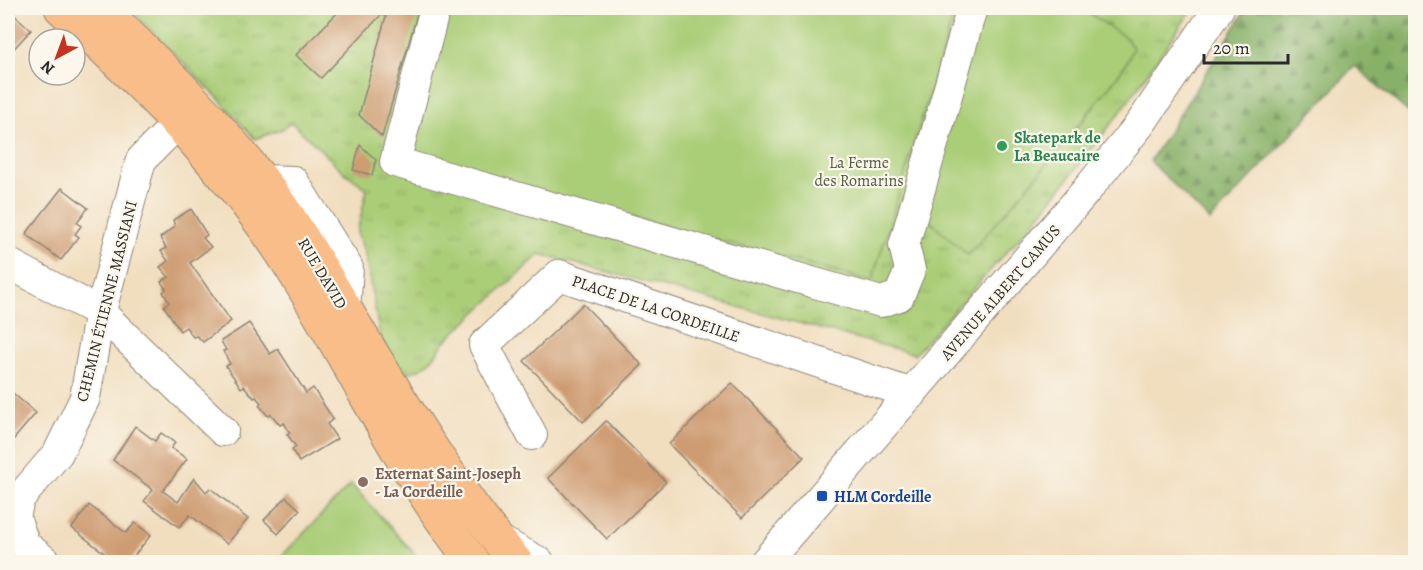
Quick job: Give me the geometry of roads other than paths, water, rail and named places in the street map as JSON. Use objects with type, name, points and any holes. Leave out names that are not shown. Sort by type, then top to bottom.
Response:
[{"type":"main road","name":"RUE DAVID","points":[[86,12],[187,113],[262,180],[307,246],[437,458],[506,550]]},
{"type":"main road","name":"RUE DAVID","points":[[187,113],[213,162],[286,260],[433,508],[473,562]]},
{"type":"street","points":[[435,8],[395,162],[881,302],[899,296],[910,270],[904,245],[972,8]]},
{"type":"street","name":"AVENUE ALBERT CAMUS","points":[[765,562],[1086,191],[1127,140],[1218,8]]},
{"type":"street","name":"CHEMIN ÉTIENNE MASSIANI","points":[[46,562],[25,545],[15,518],[13,498],[58,453],[85,398],[101,313],[141,160],[187,113]]},
{"type":"street","points":[[8,263],[101,313],[223,431]]},
{"type":"street","name":"PLACE DE LA CORDEILLE","points":[[532,435],[484,345],[559,275],[912,394]]},
{"type":"street","points":[[506,550],[539,562]]},
{"type":"place","name":"Skatepark de La Beaucaire","points":[[1002,146]]},
{"type":"place","name":"Externat Saint-Joseph - La Cordeille","points":[[363,482]]},
{"type":"place","name":"HLM Cordeille","points":[[822,496]]},
{"type":"park label","name":"La Ferme des Romarins","points":[[859,171]]}]
